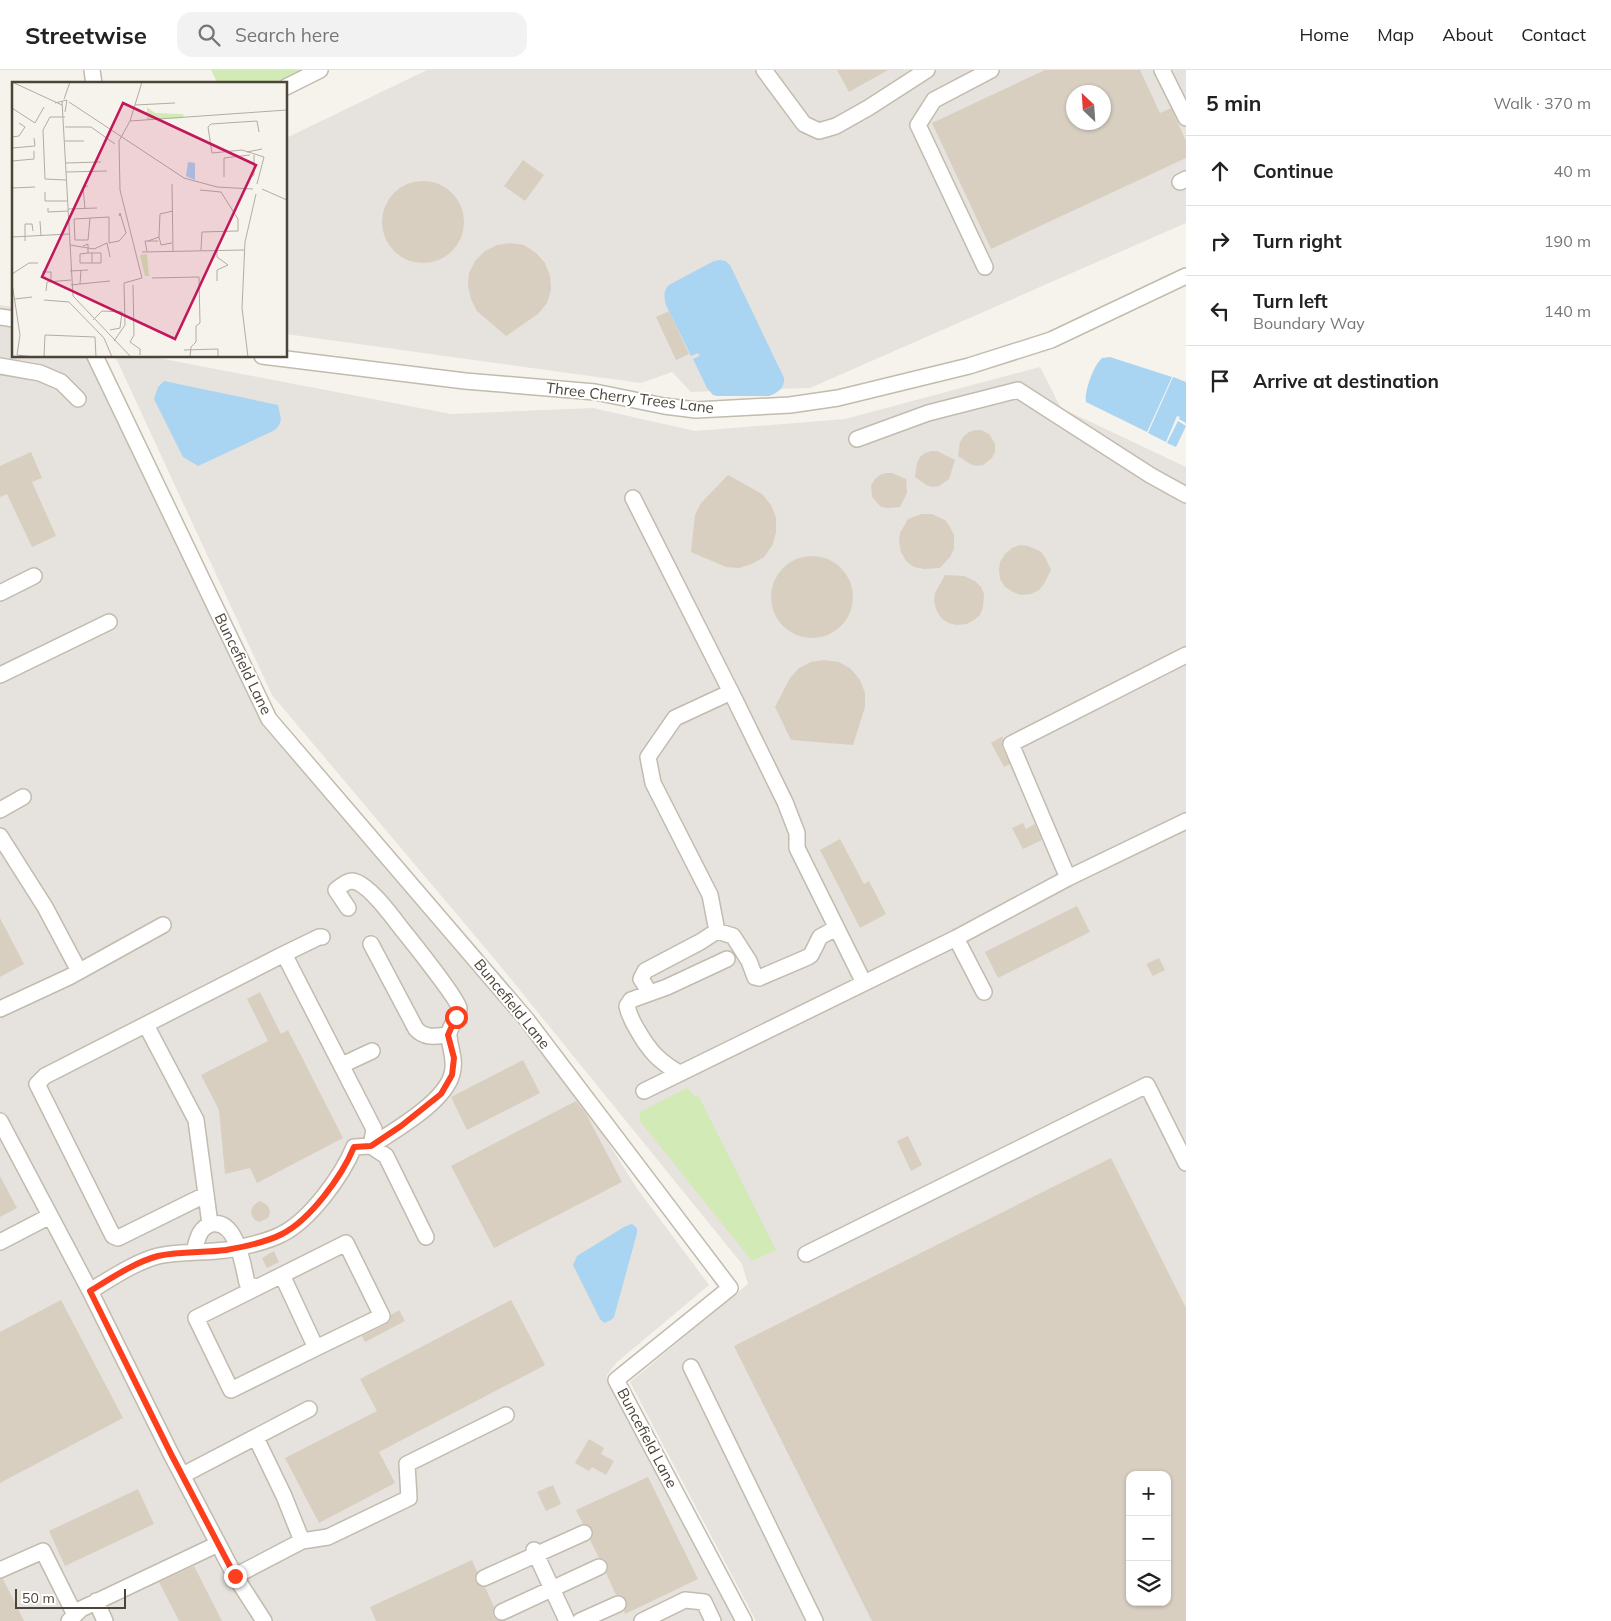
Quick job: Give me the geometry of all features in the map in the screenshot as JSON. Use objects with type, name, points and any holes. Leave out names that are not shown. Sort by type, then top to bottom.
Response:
[{"type":"street","points":[[288,86],[320,70]]},
{"type":"street","points":[[764,70],[804,124],[819,131],[836,126],[868,108],[927,70]]},
{"type":"street","points":[[985,267],[918,125],[934,100],[991,70]]},
{"type":"street","points":[[1162,70],[1186,118]]},
{"type":"street","name":"Three Cherry Trees Lane","points":[[278,358],[465,381],[595,392],[664,406],[696,410],[790,406],[838,398],[969,366],[1051,340],[1186,276]]},
{"type":"street","name":"Buncefield Lane","points":[[96,358],[269,719],[527,1020],[730,1288],[616,1380],[744,1621]]},
{"type":"street","points":[[0,366],[40,373],[61,382],[78,399]]},
{"type":"street","points":[[857,439],[928,413],[1018,390],[1150,475],[1186,495]]},
{"type":"street","points":[[633,498],[785,802],[797,833],[797,848],[864,983]]},
{"type":"street","points":[[0,593],[34,576]]},
{"type":"street","points":[[0,675],[109,622]]},
{"type":"street","points":[[1068,878],[1011,744],[1186,655]]},
{"type":"street","points":[[717,931],[710,895],[653,783],[648,757],[675,718],[730,692]]},
{"type":"street","points":[[0,810],[22,797]]},
{"type":"street","points":[[644,1091],[956,938],[1068,878],[1186,823]]},
{"type":"street","points":[[0,836],[45,906],[80,971]]},
{"type":"street","points":[[90,1291],[125,1270],[156,1257],[181,1252],[209,1252],[238,1247],[282,1234],[306,1217],[324,1196],[348,1163],[354,1147],[371,1146],[401,1126],[441,1094],[452,1075],[454,1058],[448,1035],[459,1010],[458,1004],[420,951],[367,889],[352,881],[346,882],[336,890],[348,908]]},
{"type":"street","points":[[0,1009],[80,971],[163,925]]},
{"type":"street","points":[[717,931],[733,936],[749,961],[755,977],[758,978],[808,957],[811,955],[817,940],[836,928]]},
{"type":"street","points":[[650,993],[641,979],[645,971],[717,931]]},
{"type":"street","points":[[205,1195],[118,1238],[113,1236],[37,1084],[45,1076],[284,954],[322,937]]},
{"type":"street","points":[[956,938],[984,992]]},
{"type":"street","points":[[370,944],[420,1034],[426,1036],[448,1035]]},
{"type":"street","points":[[284,954],[374,1129],[371,1146]]},
{"type":"street","points":[[679,1073],[651,1052],[629,1014],[628,1006],[631,1000],[667,987],[727,958]]},
{"type":"street","points":[[146,1025],[196,1120],[210,1224]]},
{"type":"street","points":[[342,1065],[372,1051]]},
{"type":"street","points":[[806,1254],[1147,1085],[1186,1163]]},
{"type":"street","points":[[2,1128],[90,1291],[235,1576],[264,1621]]},
{"type":"street","points":[[371,1146],[386,1156],[426,1237]]},
{"type":"street","points":[[0,1242],[50,1216]]},
{"type":"street","points":[[194,1252],[197,1238],[202,1229],[210,1224],[220,1223],[229,1229],[238,1247],[247,1283],[256,1288]]},
{"type":"street","points":[[346,1243],[382,1316],[230,1390],[196,1318],[256,1288],[346,1243]]},
{"type":"street","points":[[282,1275],[316,1348]]},
{"type":"street","points":[[690,1367],[815,1621]]},
{"type":"street","points":[[183,1475],[309,1409]]},
{"type":"street","points":[[235,1576],[302,1540],[328,1537],[409,1498],[407,1464],[506,1415]]},
{"type":"street","points":[[256,1438],[284,1496],[302,1540]]},
{"type":"street","points":[[484,1578],[535,1552],[584,1533]]},
{"type":"street","points":[[0,1570],[43,1551],[72,1618],[81,1609],[96,1601],[218,1544]]},
{"type":"street","points":[[535,1552],[567,1621]]},
{"type":"street","points":[[502,1612],[599,1567]]},
{"type":"street","points":[[642,1621],[685,1600],[704,1602],[713,1621]]},
{"type":"street","points":[[96,1601],[105,1621]]},
{"type":"street","points":[[580,1621],[618,1604]]},
{"type":"shaded area","points":[[427,70],[1186,70],[1186,223],[810,388],[691,392],[672,372],[641,383],[288,334],[288,137]]},
{"type":"shaded area","points":[[0,305],[12,307],[12,358],[87,358],[263,726],[447,937],[586,1107],[636,1187],[709,1285],[616,1363],[607,1375],[609,1384],[632,1429],[736,1621],[0,1621]]},
{"type":"shaded area","points":[[116,358],[158,358],[451,414],[593,408],[695,431],[845,419],[1040,367],[1061,408],[1186,467],[1186,1621],[756,1621],[630,1382],[748,1284],[742,1264],[497,962],[272,695]]},
{"type":"green space","points":[[211,70],[305,70],[284,82],[217,82]]},
{"type":"green space","points":[[687,1088],[695,1096],[698,1095],[776,1250],[752,1261],[640,1121],[640,1112]]},
{"type":"water","points":[[720,260],[730,265],[784,378],[780,390],[769,396],[713,395],[707,388],[693,359],[700,356],[698,353],[691,356],[666,305],[664,294],[669,285],[714,261]]},
{"type":"water","points":[[1110,357],[1172,377],[1147,432],[1086,402],[1088,385],[1096,366],[1102,358]]},
{"type":"water","points":[[1173,377],[1186,382],[1186,423],[1177,416],[1166,442],[1148,433]]},
{"type":"water","points":[[164,381],[278,405],[279,425],[273,431],[198,466],[183,457],[154,399],[158,387]]},
{"type":"water","points":[[1178,421],[1186,426],[1176,447],[1167,443]]},
{"type":"water","points":[[632,1224],[637,1228],[637,1233],[614,1317],[604,1323],[600,1319],[573,1265],[577,1256]]},
{"type":"building","points":[[837,70],[888,70],[849,92]]},
{"type":"building","points":[[1045,70],[1140,70],[1160,113],[1171,108],[1186,141],[1186,158],[991,249],[932,123]]},
{"type":"building","points":[[523,160],[544,175],[525,201],[504,186]]},
{"type":"building","points":[[423,181],[439,184],[452,193],[461,206],[464,222],[461,238],[452,251],[439,260],[423,263],[407,260],[394,251],[385,238],[382,222],[385,206],[394,193],[407,184]]},
{"type":"building","points":[[510,243],[524,245],[536,253],[545,263],[550,276],[551,290],[547,303],[538,314],[506,336],[477,311],[471,299],[468,286],[469,273],[475,261],[485,251],[497,245]]},
{"type":"building","points":[[669,311],[689,354],[676,360],[656,317]]},
{"type":"building","points":[[981,430],[989,434],[995,444],[995,452],[992,458],[983,465],[976,466],[958,456],[960,442],[969,432]]},
{"type":"building","points":[[931,451],[937,451],[955,460],[949,479],[939,486],[932,487],[915,477],[920,457]]},
{"type":"building","points":[[31,452],[42,478],[32,482],[56,536],[32,547],[7,494],[0,497],[0,466]]},
{"type":"building","points":[[892,473],[906,479],[907,493],[900,507],[881,507],[872,497],[871,485],[880,475]]},
{"type":"building","points":[[728,475],[762,494],[771,505],[776,518],[776,532],[772,546],[764,557],[752,564],[739,568],[726,567],[691,552],[695,515],[701,503]]},
{"type":"building","points":[[922,514],[932,514],[945,520],[954,535],[954,549],[950,557],[940,568],[924,569],[914,567],[906,561],[901,552],[900,533],[908,519]]},
{"type":"building","points":[[1020,545],[1040,551],[1051,570],[1039,590],[1031,594],[1021,595],[1013,592],[1005,587],[1000,579],[1000,562],[1012,548]]},
{"type":"building","points":[[812,556],[828,559],[841,568],[850,581],[853,597],[850,613],[841,626],[828,635],[812,638],[796,635],[783,626],[774,613],[771,597],[774,581],[783,568],[796,559]]},
{"type":"building","points":[[945,575],[964,576],[975,581],[981,587],[984,594],[980,615],[967,624],[957,625],[948,623],[941,618],[936,609],[935,593]]},
{"type":"building","points":[[824,660],[839,662],[851,669],[860,680],[865,693],[865,707],[853,745],[791,740],[775,707],[790,678],[799,668],[811,662]]},
{"type":"building","points":[[1003,736],[1002,747],[1010,764],[1004,767],[991,743]]},
{"type":"building","points":[[1023,823],[1026,829],[1035,824],[1042,840],[1023,849],[1012,828]]},
{"type":"building","points":[[840,839],[864,884],[869,881],[886,914],[860,928],[820,850]]},
{"type":"building","points":[[1077,906],[1090,932],[998,978],[985,952]]},
{"type":"building","points":[[0,918],[24,964],[0,977]]},
{"type":"building","points":[[1159,958],[1165,970],[1153,976],[1146,964]]},
{"type":"building","points":[[260,992],[281,1034],[288,1030],[343,1138],[257,1183],[250,1168],[225,1174],[219,1110],[201,1075],[268,1041],[247,999]]},
{"type":"building","points":[[523,1060],[540,1093],[467,1130],[451,1097]]},
{"type":"building","points":[[576,1101],[585,1112],[622,1182],[494,1248],[451,1166]]},
{"type":"building","points":[[908,1136],[922,1165],[911,1171],[897,1141]]},
{"type":"building","points":[[1111,1158],[1186,1308],[1186,1621],[872,1621],[734,1346]]},
{"type":"building","points":[[0,1176],[17,1208],[0,1217]]},
{"type":"building","points":[[259,1201],[266,1204],[270,1213],[268,1218],[259,1222],[252,1216],[251,1211],[253,1206]]},
{"type":"building","points":[[274,1251],[279,1262],[267,1268],[262,1258]]},
{"type":"building","points":[[61,1300],[123,1418],[0,1483],[0,1332]]},
{"type":"building","points":[[511,1300],[545,1365],[379,1452],[395,1483],[319,1523],[285,1458],[377,1411],[360,1379]]},
{"type":"building","points":[[399,1310],[405,1321],[365,1342],[362,1336],[386,1324],[390,1321],[391,1315]]},
{"type":"building","points":[[589,1439],[604,1448],[601,1454],[614,1461],[606,1475],[592,1467],[589,1471],[575,1463]]},
{"type":"building","points":[[648,1477],[698,1579],[625,1614],[626,1600],[623,1596],[616,1595],[606,1573],[607,1563],[604,1559],[599,1558],[590,1540],[593,1534],[592,1529],[589,1525],[583,1524],[576,1510]]},
{"type":"building","points":[[553,1485],[561,1504],[546,1511],[537,1492]]},
{"type":"building","points":[[138,1489],[154,1524],[65,1566],[49,1531]]},
{"type":"building","points":[[472,1560],[477,1572],[476,1582],[479,1586],[485,1587],[494,1607],[493,1615],[500,1621],[376,1621],[370,1607]]},
{"type":"building","points":[[194,1566],[222,1621],[179,1621],[159,1582]]},
{"type":"building","points":[[0,1579],[3,1579],[24,1621],[0,1621]]},
{"type":"route","points":[[235,1576],[171,1454],[90,1291],[125,1270],[156,1257],[181,1252],[209,1252],[257,1242],[282,1234],[306,1217],[348,1163],[354,1147],[371,1146],[424,1109],[441,1094],[452,1075],[454,1058],[448,1035],[456,1017]]}]
